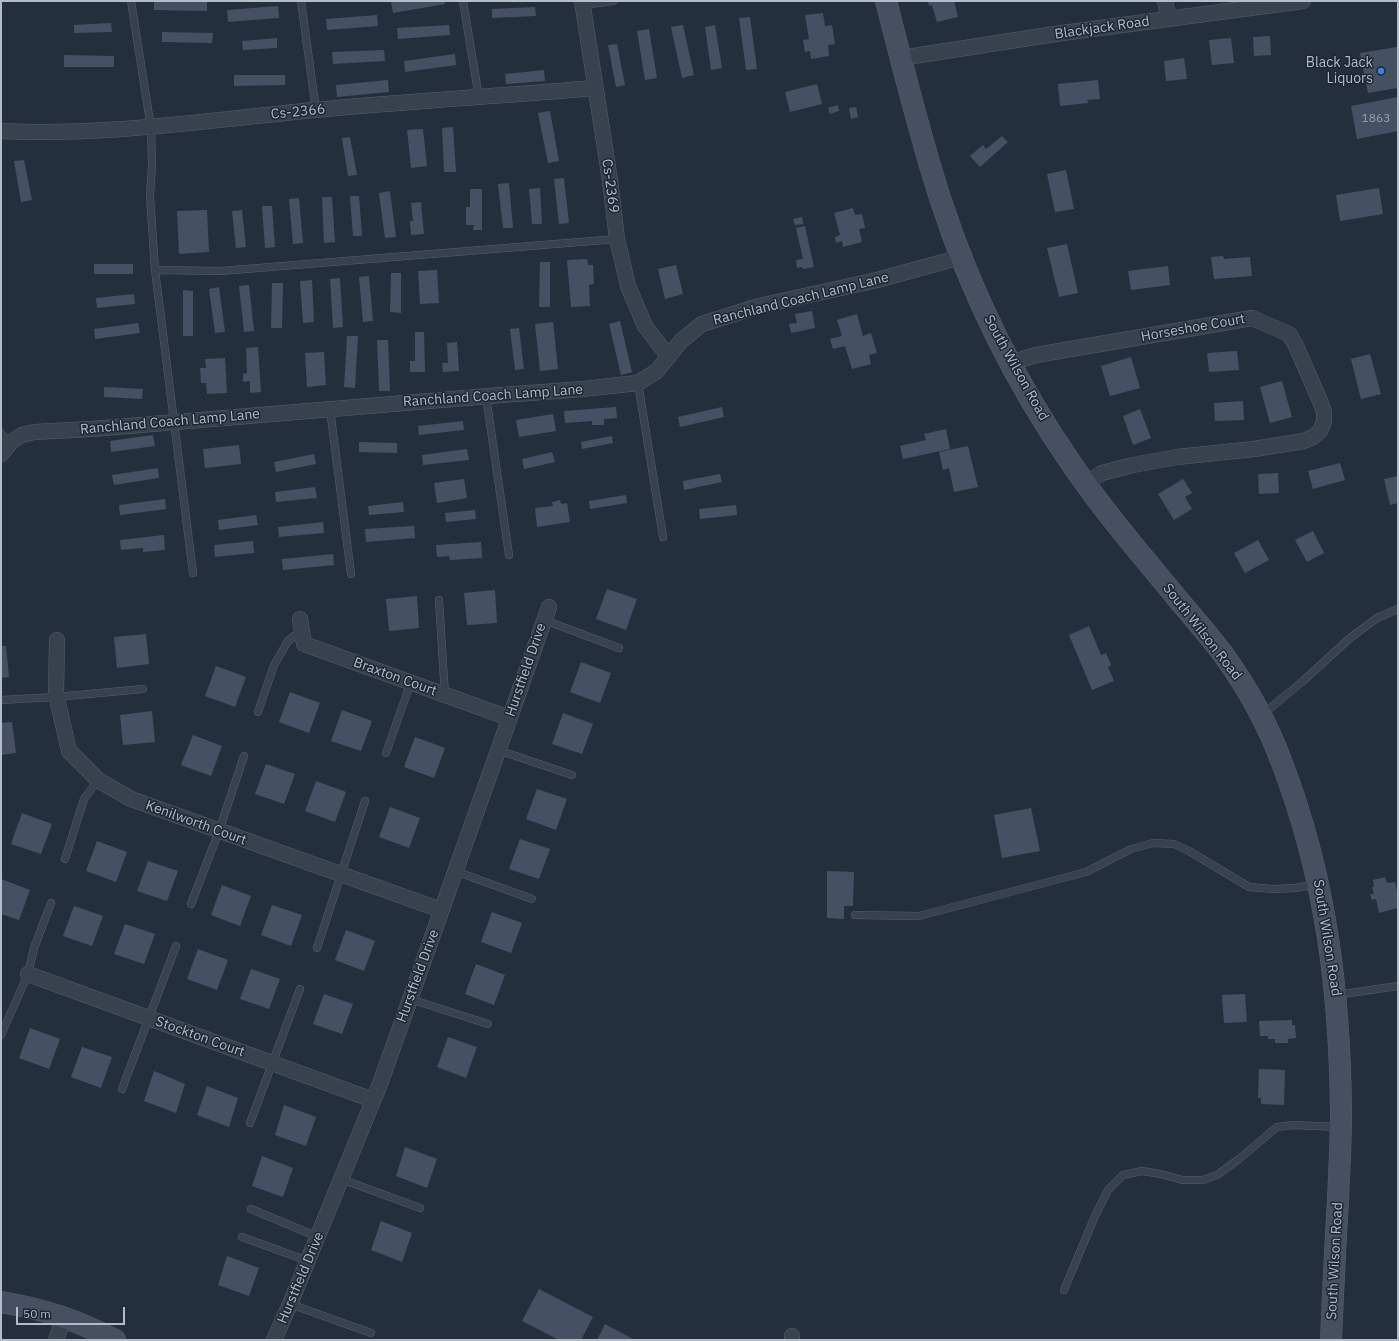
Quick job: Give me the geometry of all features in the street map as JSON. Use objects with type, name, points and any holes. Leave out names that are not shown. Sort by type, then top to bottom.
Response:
[{"type":"main road","name":"South Wilson Road","points":[[886,1],[916,119],[939,193],[961,257],[979,299],[1010,363],[1037,410],[1086,484],[1119,529],[1222,654],[1245,688],[1281,760],[1295,798],[1319,884],[1336,996],[1340,1056],[1340,1127],[1331,1340]]},
{"type":"main road","points":[[1,1302],[64,1318],[96,1330],[114,1340]]},
{"type":"street","points":[[1166,1],[1169,19]]},
{"type":"street","name":"Blackjack Road","points":[[901,58],[1055,34],[1303,1]]},
{"type":"street","name":"Cs-2369","points":[[583,3],[610,180],[617,239],[628,286],[637,309],[651,334],[668,356]]},
{"type":"street","name":"Cs-2366","points":[[1,131],[37,133],[151,128],[316,110],[595,88]]},
{"type":"street","name":"Ranchland Coach Lamp Lane","points":[[4,444],[22,435],[34,432],[92,429],[174,421],[330,410],[584,389],[638,383],[657,371],[681,341],[702,324],[759,306],[877,280],[961,257]]},
{"type":"street","name":"Horseshoe Court","points":[[1010,363],[1036,355],[1252,318],[1289,334],[1296,346],[1324,412],[1324,422],[1320,431],[1313,437],[1304,441],[1254,449],[1177,457],[1133,465],[1102,473],[1086,484]]},
{"type":"street","name":"Hurstfield Drive","points":[[274,1340],[318,1237],[373,1100],[546,613]]},
{"type":"street","name":"Braxton Court","points":[[301,625],[304,644],[509,718]]},
{"type":"street","name":"Kenilworth Court","points":[[57,640],[56,697],[69,751],[98,780],[131,799],[441,910]]},
{"type":"street","name":"Stockton Court","points":[[28,974],[373,1100]]},
{"type":"street","points":[[56,1340],[64,1318]]},
{"type":"lane","points":[[131,1],[151,128],[152,165],[150,196],[155,270],[193,572]]},
{"type":"lane","points":[[301,1],[316,110]]},
{"type":"lane","points":[[463,1],[479,98]]},
{"type":"lane","points":[[583,3],[613,1]]},
{"type":"lane","points":[[155,270],[221,271],[617,239]]},
{"type":"lane","points":[[638,383],[663,536]]},
{"type":"lane","points":[[486,396],[509,555]]},
{"type":"lane","points":[[330,410],[351,574]]},
{"type":"lane","points":[[439,600],[445,695]]},
{"type":"lane","points":[[1260,716],[1303,681],[1350,638],[1377,618],[1398,609]]},
{"type":"lane","points":[[546,613],[620,648]]},
{"type":"lane","points":[[258,712],[274,665],[288,641],[301,625]]},
{"type":"lane","points":[[386,753],[411,682]]},
{"type":"lane","points":[[1,700],[56,697],[143,689]]},
{"type":"lane","points":[[498,750],[572,775]]},
{"type":"lane","points":[[191,904],[219,831],[244,756]]},
{"type":"lane","points":[[65,859],[84,799],[98,780]]},
{"type":"lane","points":[[317,948],[365,801]]},
{"type":"lane","points":[[855,915],[919,916],[1086,872],[1131,849],[1153,843],[1174,844],[1189,851],[1249,887],[1273,889],[1295,888],[1319,884]]},
{"type":"lane","points":[[455,871],[532,899]]},
{"type":"lane","points":[[1,1035],[28,974],[34,948],[51,902]]},
{"type":"lane","points":[[122,1089],[176,946]]},
{"type":"lane","points":[[1336,996],[1398,986]]},
{"type":"lane","points":[[250,1123],[300,989]]},
{"type":"lane","points":[[410,999],[488,1024]]},
{"type":"lane","points":[[1064,1290],[1108,1190],[1123,1175],[1142,1171],[1161,1174],[1182,1180],[1202,1180],[1217,1175],[1239,1159],[1277,1127],[1294,1125],[1340,1127]]},
{"type":"lane","points":[[341,1180],[420,1208]]},
{"type":"lane","points":[[251,1209],[318,1237]]},
{"type":"lane","points":[[242,1237],[308,1261]]},
{"type":"lane","points":[[290,1304],[370,1333]]},
{"type":"building","points":[[154,1],[207,1],[207,11],[154,10]]},
{"type":"building","points":[[391,1],[444,1],[445,4],[393,13]]},
{"type":"building","points":[[928,1],[954,1],[958,17],[937,22],[932,5],[929,6]]},
{"type":"building","points":[[278,6],[279,18],[228,22],[227,10]]},
{"type":"building","points":[[535,7],[536,16],[492,18],[492,9]]},
{"type":"building","points":[[823,13],[825,26],[832,25],[835,44],[828,45],[829,56],[811,59],[810,51],[805,52],[803,40],[809,39],[805,15]]},
{"type":"building","points":[[377,15],[378,26],[327,30],[326,19]]},
{"type":"building","points":[[750,17],[757,69],[746,70],[739,18]]},
{"type":"building","points":[[111,23],[112,32],[74,33],[74,25]]},
{"type":"building","points":[[449,25],[450,35],[398,39],[397,28]]},
{"type":"building","points":[[683,25],[694,75],[682,78],[671,27]]},
{"type":"building","points":[[715,25],[722,68],[711,70],[705,27]]},
{"type":"building","points":[[649,29],[657,78],[645,80],[637,31]]},
{"type":"building","points":[[162,32],[213,33],[212,43],[162,42]]},
{"type":"building","points":[[1270,36],[1271,55],[1254,56],[1253,37]]},
{"type":"building","points":[[277,38],[277,48],[243,50],[242,41]]},
{"type":"building","points":[[1231,38],[1234,63],[1212,65],[1209,40]]},
{"type":"building","points":[[617,44],[625,85],[616,87],[608,45]]},
{"type":"building","name":"Black Jack Liquors","points":[[1397,47],[1398,88],[1368,93],[1360,53]]},
{"type":"building","points":[[384,50],[385,61],[333,64],[332,52]]},
{"type":"building","points":[[455,54],[456,65],[405,72],[404,61]]},
{"type":"building","points":[[64,55],[114,56],[114,67],[64,67]]},
{"type":"building","points":[[1184,58],[1187,79],[1166,81],[1164,61]]},
{"type":"building","points":[[544,70],[545,81],[506,84],[505,74]]},
{"type":"building","points":[[234,75],[285,75],[285,85],[234,86]]},
{"type":"building","points":[[388,80],[389,92],[337,97],[336,85]]},
{"type":"building","points":[[1098,80],[1100,99],[1087,100],[1088,103],[1060,106],[1058,84]]},
{"type":"building","points":[[817,84],[822,104],[790,112],[785,92]]},
{"type":"building","points":[[1398,97],[1398,131],[1357,139],[1351,106]]},
{"type":"building","points":[[838,105],[839,111],[830,114],[828,108]]},
{"type":"building","points":[[856,107],[858,117],[851,119],[849,108]]},
{"type":"building","points":[[550,111],[559,161],[548,163],[538,113]]},
{"type":"building","points":[[453,127],[456,172],[444,172],[442,128]]},
{"type":"building","points":[[423,129],[427,166],[411,168],[407,130]]},
{"type":"building","points":[[1002,136],[1008,142],[980,167],[970,156],[983,145],[986,149]]},
{"type":"building","points":[[350,137],[357,175],[348,176],[342,138]]},
{"type":"building","points":[[24,160],[32,200],[21,202],[14,161]]},
{"type":"building","points":[[1066,170],[1074,209],[1055,212],[1047,174]]},
{"type":"building","points":[[564,178],[569,223],[559,224],[554,179]]},
{"type":"building","points":[[509,183],[513,228],[503,228],[498,184]]},
{"type":"building","points":[[540,188],[542,224],[532,224],[529,189]]},
{"type":"building","points":[[1379,188],[1383,214],[1340,221],[1336,195]]},
{"type":"building","points":[[470,189],[482,189],[482,230],[473,230],[474,225],[466,225],[466,207],[470,207]]},
{"type":"building","points":[[390,191],[396,237],[385,238],[379,193]]},
{"type":"building","points":[[350,196],[359,196],[362,236],[353,236]]},
{"type":"building","points":[[322,197],[332,197],[335,242],[324,243]]},
{"type":"building","points":[[299,198],[303,243],[293,244],[289,199]]},
{"type":"building","points":[[421,202],[424,234],[411,235],[410,221],[413,221],[411,203]]},
{"type":"building","points":[[262,206],[272,206],[275,247],[265,248]]},
{"type":"building","points":[[853,208],[855,215],[862,214],[865,228],[859,229],[862,242],[843,247],[842,241],[836,243],[835,237],[840,235],[834,213]]},
{"type":"building","points":[[207,210],[209,252],[179,254],[177,211]]},
{"type":"building","points":[[242,210],[246,247],[236,248],[232,211]]},
{"type":"building","points":[[802,217],[803,224],[795,225],[793,219]]},
{"type":"building","points":[[805,226],[814,267],[803,269],[802,267],[797,268],[796,260],[803,259],[796,228]]},
{"type":"building","points":[[1067,244],[1078,293],[1059,297],[1047,248]]},
{"type":"building","points":[[1223,256],[1224,259],[1250,257],[1252,276],[1214,279],[1211,257]]},
{"type":"building","points":[[587,259],[588,265],[593,265],[594,284],[589,285],[590,306],[571,307],[567,260]]},
{"type":"building","points":[[540,262],[550,262],[550,307],[539,307]]},
{"type":"building","points":[[94,264],[133,264],[133,274],[94,274]]},
{"type":"building","points":[[676,265],[683,294],[665,299],[658,269]]},
{"type":"building","points":[[1168,266],[1170,285],[1131,290],[1128,271]]},
{"type":"building","points":[[437,270],[439,303],[420,304],[418,271]]},
{"type":"building","points":[[391,273],[401,273],[401,313],[390,312]]},
{"type":"building","points":[[369,276],[373,321],[363,322],[359,277]]},
{"type":"building","points":[[340,278],[343,327],[333,328],[330,279]]},
{"type":"building","points":[[312,280],[314,322],[303,323],[300,281]]},
{"type":"building","points":[[272,283],[283,283],[282,328],[271,328]]},
{"type":"building","points":[[249,285],[254,331],[244,332],[239,286]]},
{"type":"building","points":[[219,287],[225,332],[215,333],[209,289]]},
{"type":"building","points":[[183,290],[193,291],[193,336],[183,336]]},
{"type":"building","points":[[134,294],[135,304],[97,308],[96,298]]},
{"type":"building","points":[[812,311],[815,328],[791,333],[789,324],[797,323],[795,314]]},
{"type":"building","points":[[857,314],[863,336],[871,333],[877,353],[869,355],[871,364],[852,369],[845,346],[833,349],[830,339],[842,336],[837,320]]},
{"type":"building","points":[[620,321],[632,372],[621,375],[609,324]]},
{"type":"building","points":[[553,322],[558,369],[540,371],[535,324]]},
{"type":"building","points":[[138,323],[140,333],[95,339],[94,329]]},
{"type":"building","points":[[519,328],[524,369],[515,370],[510,329]]},
{"type":"building","points":[[415,332],[424,332],[425,372],[410,372],[410,361],[415,361]]},
{"type":"building","points":[[347,336],[358,336],[355,388],[344,387]]},
{"type":"building","points":[[377,340],[388,340],[390,391],[379,391]]},
{"type":"building","points":[[457,342],[459,371],[443,372],[442,363],[448,363],[447,343]]},
{"type":"building","points":[[258,347],[261,392],[250,393],[250,381],[243,382],[243,374],[247,373],[246,348]]},
{"type":"building","points":[[1237,351],[1239,370],[1209,372],[1207,353]]},
{"type":"building","points":[[324,352],[326,385],[307,387],[305,353]]},
{"type":"building","points":[[1370,354],[1381,394],[1361,399],[1351,359]]},
{"type":"building","points":[[1131,357],[1140,388],[1110,396],[1101,366]]},
{"type":"building","points":[[225,358],[227,393],[207,394],[206,383],[201,383],[200,368],[206,368],[205,359]]},
{"type":"building","points":[[1282,381],[1292,417],[1270,423],[1260,387]]},
{"type":"building","points":[[104,387],[143,389],[142,399],[104,397]]},
{"type":"building","points":[[1243,401],[1244,420],[1215,421],[1214,403]]},
{"type":"building","points":[[616,407],[617,418],[604,419],[604,425],[592,425],[592,421],[565,423],[564,411]]},
{"type":"building","points":[[722,407],[724,417],[680,427],[678,417]]},
{"type":"building","points":[[1140,409],[1151,438],[1133,445],[1123,416]]},
{"type":"building","points":[[553,414],[556,431],[519,437],[516,420]]},
{"type":"building","points":[[463,421],[464,430],[419,435],[418,426]]},
{"type":"building","points":[[946,429],[950,449],[903,459],[900,446],[926,440],[924,434]]},
{"type":"building","points":[[153,435],[155,446],[111,452],[110,441]]},
{"type":"building","points":[[612,436],[613,443],[582,449],[581,442]]},
{"type":"building","points":[[359,442],[397,443],[397,453],[359,452]]},
{"type":"building","points":[[239,445],[241,464],[205,468],[203,449]]},
{"type":"building","points":[[968,446],[978,487],[954,492],[949,468],[943,470],[939,452]]},
{"type":"building","points":[[467,449],[469,460],[423,465],[422,455]]},
{"type":"building","points":[[552,452],[555,462],[524,469],[522,459]]},
{"type":"building","points":[[314,454],[316,464],[276,472],[274,462]]},
{"type":"building","points":[[1340,463],[1345,480],[1313,489],[1308,471]]},
{"type":"building","points":[[158,468],[159,478],[114,485],[112,475]]},
{"type":"building","points":[[1278,473],[1279,493],[1259,494],[1258,474]]},
{"type":"building","points":[[720,474],[722,482],[684,490],[683,481]]},
{"type":"building","points":[[1398,476],[1398,503],[1390,505],[1384,479]]},
{"type":"building","points":[[464,479],[467,498],[437,503],[434,483]]},
{"type":"building","points":[[1183,479],[1192,493],[1185,497],[1192,509],[1174,520],[1158,494]]},
{"type":"building","points":[[315,487],[317,498],[276,502],[275,492]]},
{"type":"building","points":[[626,495],[627,503],[590,509],[589,501]]},
{"type":"building","points":[[165,499],[166,509],[120,515],[119,505]]},
{"type":"building","points":[[560,500],[561,504],[567,503],[570,522],[537,527],[535,508],[553,506],[552,502]]},
{"type":"building","points":[[403,502],[404,512],[369,515],[368,506]]},
{"type":"building","points":[[736,505],[737,515],[700,519],[699,509]]},
{"type":"building","points":[[475,510],[476,519],[446,522],[445,513]]},
{"type":"building","points":[[256,515],[258,525],[219,530],[218,520]]},
{"type":"building","points":[[323,522],[324,533],[279,537],[278,527]]},
{"type":"building","points":[[414,526],[415,538],[366,542],[365,529]]},
{"type":"building","points":[[1313,531],[1324,553],[1307,562],[1295,540]]},
{"type":"building","points":[[164,535],[165,550],[143,552],[143,548],[121,550],[120,540]]},
{"type":"building","points":[[1258,540],[1269,560],[1245,573],[1234,553]]},
{"type":"building","points":[[253,541],[254,553],[215,557],[214,545]]},
{"type":"building","points":[[481,542],[482,558],[450,560],[449,556],[437,557],[436,545]]},
{"type":"building","points":[[333,554],[334,565],[283,570],[282,559]]},
{"type":"building","points":[[607,589],[637,599],[626,630],[596,619]]},
{"type":"building","points":[[495,590],[497,623],[467,625],[464,593]]},
{"type":"building","points":[[417,596],[419,628],[389,631],[386,599]]},
{"type":"building","points":[[1089,626],[1101,655],[1106,653],[1111,665],[1108,667],[1114,681],[1092,690],[1069,635]]},
{"type":"building","points":[[146,634],[149,664],[117,668],[114,637]]},
{"type":"building","points":[[1,646],[6,646],[9,677],[1,678]]},
{"type":"building","points":[[581,662],[611,673],[600,703],[570,692]]},
{"type":"building","points":[[216,666],[246,677],[235,707],[205,696]]},
{"type":"building","points":[[290,692],[320,703],[309,733],[279,722]]},
{"type":"building","points":[[342,710],[372,721],[361,751],[331,741]]},
{"type":"building","points":[[152,711],[155,742],[123,745],[120,715]]},
{"type":"building","points":[[563,713],[593,724],[582,754],[552,744]]},
{"type":"building","points":[[12,722],[16,753],[1,755],[1,723]]},
{"type":"building","points":[[193,735],[222,746],[211,776],[181,765]]},
{"type":"building","points":[[415,737],[445,748],[434,778],[404,767]]},
{"type":"building","points":[[266,764],[295,774],[284,804],[255,794]]},
{"type":"building","points":[[316,781],[346,792],[335,822],[305,811]]},
{"type":"building","points":[[537,789],[567,799],[556,830],[526,819]]},
{"type":"building","points":[[390,807],[420,818],[409,848],[379,837]]},
{"type":"building","points":[[1031,808],[1040,851],[1002,858],[994,815]]},
{"type":"building","points":[[22,813],[52,824],[41,854],[11,844]]},
{"type":"building","points":[[520,839],[550,849],[539,879],[509,869]]},
{"type":"building","points":[[97,841],[127,852],[116,882],[86,871]]},
{"type":"building","points":[[148,861],[178,871],[167,901],[137,891]]},
{"type":"building","points":[[827,871],[854,872],[853,906],[844,906],[844,919],[827,918]]},
{"type":"building","points":[[1385,877],[1387,883],[1395,882],[1398,895],[1398,908],[1379,913],[1376,899],[1372,900],[1370,894],[1374,894],[1372,887],[1374,887],[1373,880]]},
{"type":"building","points":[[1,879],[30,890],[19,920],[1,914]]},
{"type":"building","points":[[222,885],[251,896],[240,926],[211,915]]},
{"type":"building","points":[[272,905],[302,915],[291,946],[261,935]]},
{"type":"building","points":[[74,906],[103,916],[92,946],[63,936]]},
{"type":"building","points":[[492,912],[522,923],[511,953],[481,942]]},
{"type":"building","points":[[125,924],[155,934],[144,964],[114,954]]},
{"type":"building","points":[[346,930],[375,941],[364,971],[335,960]]},
{"type":"building","points":[[198,949],[228,960],[217,990],[187,979]]},
{"type":"building","points":[[476,964],[505,975],[494,1005],[465,994]]},
{"type":"building","points":[[251,969],[280,979],[269,1009],[240,999]]},
{"type":"building","points":[[324,994],[353,1004],[342,1034],[313,1024]]},
{"type":"building","points":[[1245,994],[1247,1022],[1224,1023],[1222,995]]},
{"type":"building","points":[[1292,1020],[1292,1025],[1295,1025],[1296,1038],[1288,1039],[1288,1043],[1275,1043],[1275,1039],[1268,1039],[1268,1036],[1260,1036],[1259,1021]]},
{"type":"building","points":[[30,1028],[60,1039],[49,1069],[19,1058]]},
{"type":"building","points":[[448,1037],[477,1047],[466,1078],[437,1067]]},
{"type":"building","points":[[82,1047],[112,1057],[101,1088],[71,1077]]},
{"type":"building","points":[[1259,1069],[1285,1070],[1284,1105],[1261,1104],[1261,1098],[1258,1098]]},
{"type":"building","points":[[154,1071],[185,1084],[176,1113],[144,1101]]},
{"type":"building","points":[[207,1086],[238,1098],[229,1127],[197,1115]]},
{"type":"building","points":[[284,1105],[316,1117],[306,1146],[275,1135]]},
{"type":"building","points":[[405,1147],[437,1159],[427,1188],[396,1176]]},
{"type":"building","points":[[262,1156],[293,1168],[283,1197],[252,1186]]},
{"type":"building","points":[[381,1221],[412,1233],[402,1262],[371,1250]]},
{"type":"building","points":[[227,1256],[259,1268],[249,1296],[218,1285]]},
{"type":"building","points":[[539,1289],[593,1317],[581,1340],[559,1340],[522,1321]]},
{"type":"building","points":[[605,1324],[635,1340],[597,1340]]},
{"type":"place","name":"Black Jack Liquors","points":[[1381,71]]}]
